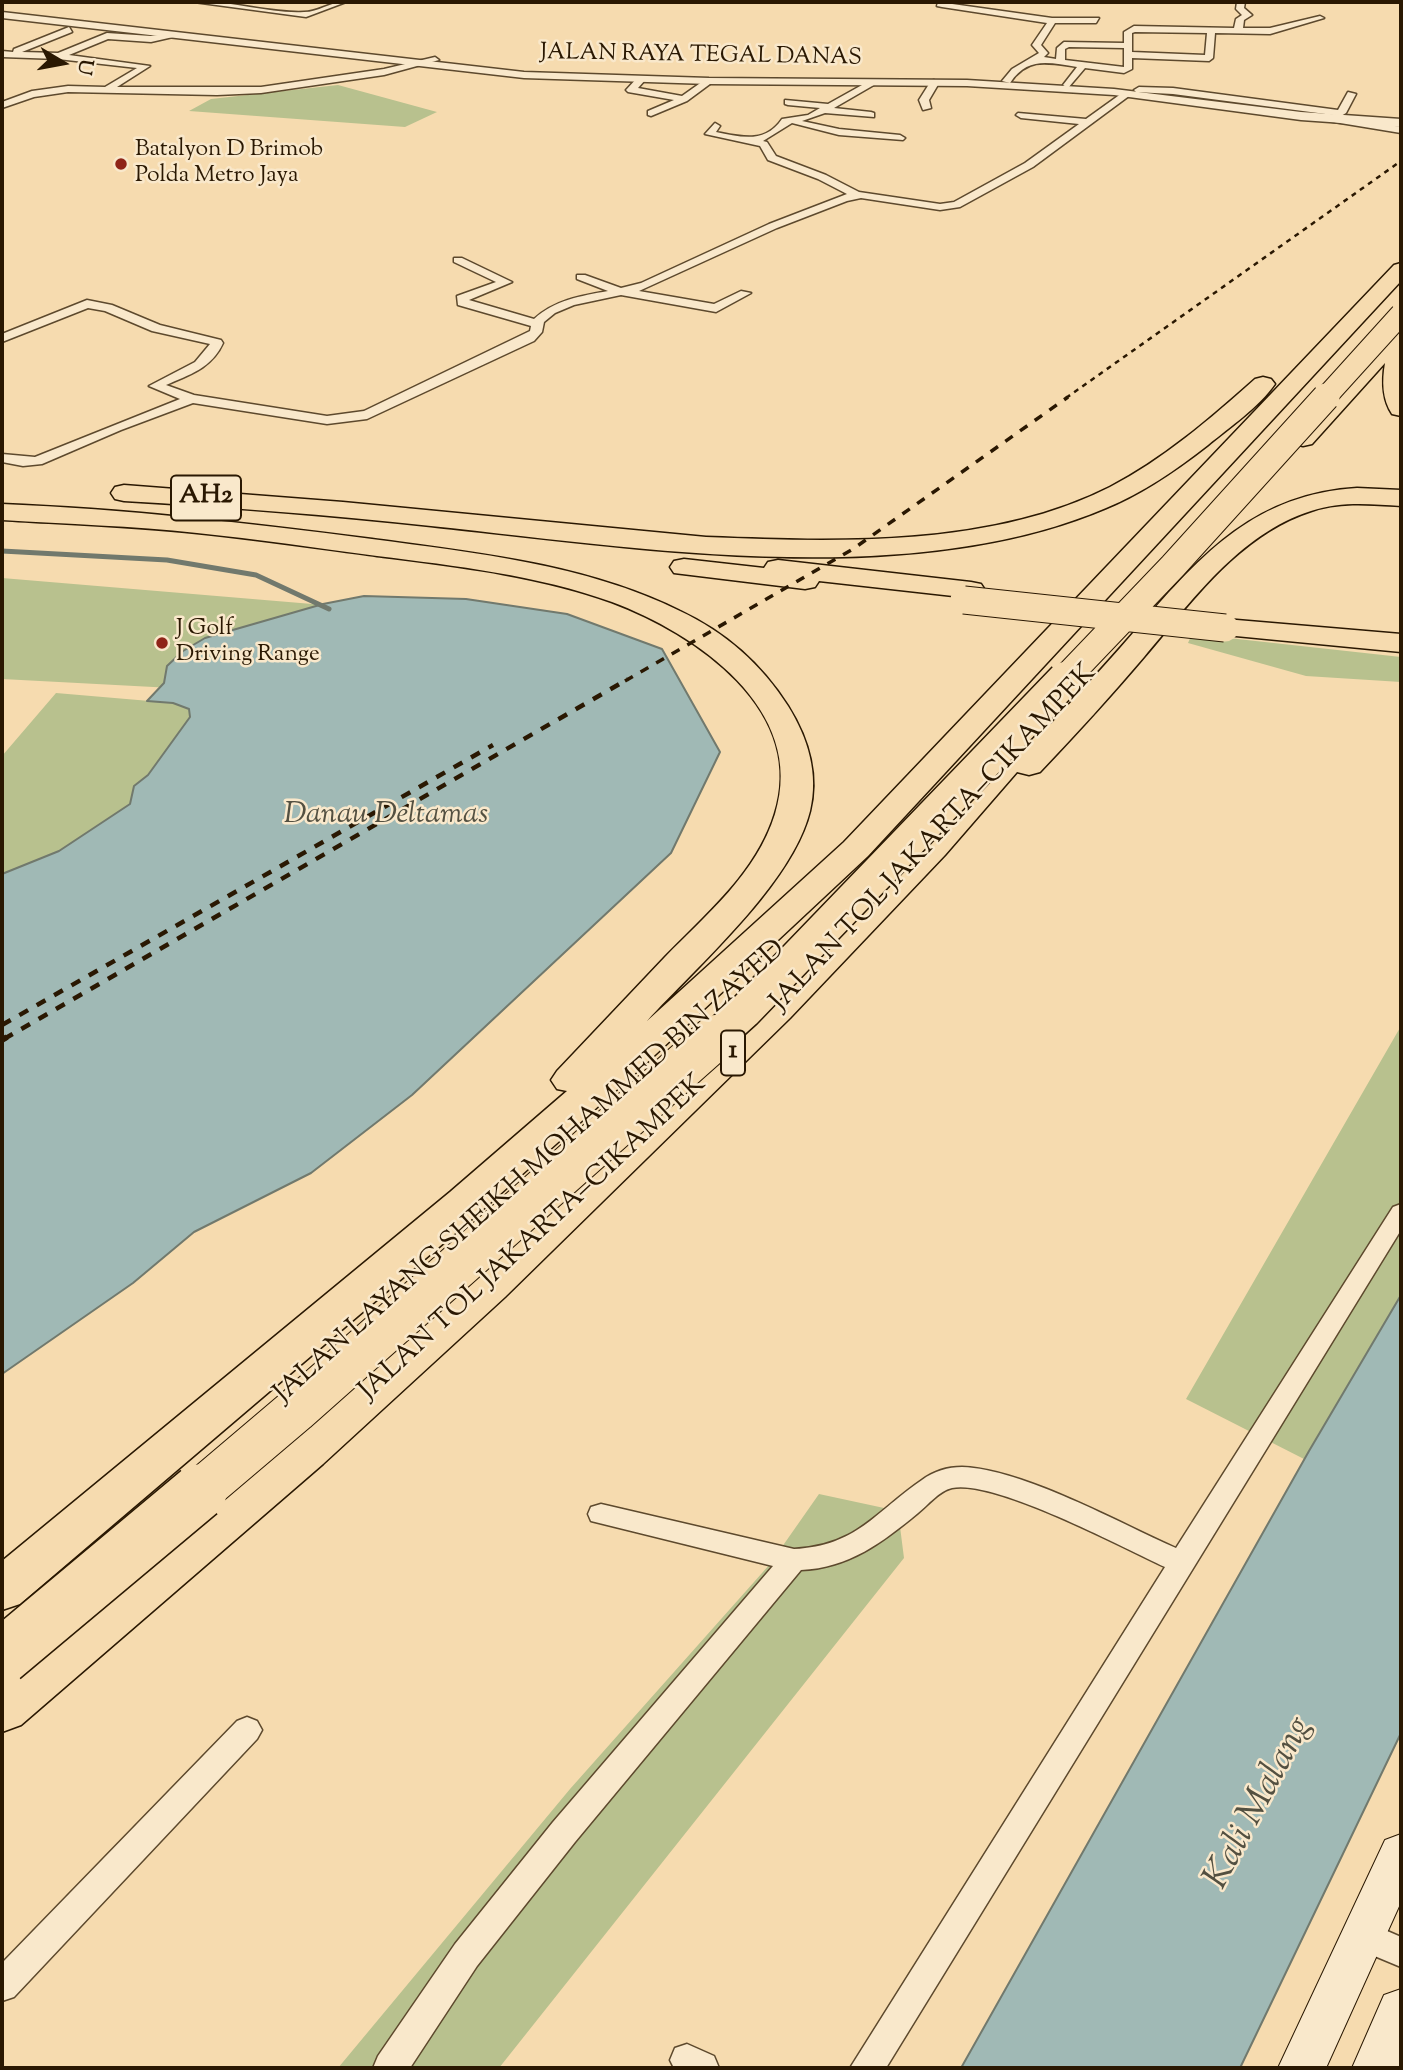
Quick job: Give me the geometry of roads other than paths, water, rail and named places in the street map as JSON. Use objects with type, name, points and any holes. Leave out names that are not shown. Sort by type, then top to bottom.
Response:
[{"type":"highway","points":[[408,520],[654,542],[761,547],[908,543],[1026,525],[1093,504],[1130,487],[1165,466],[1242,403],[1336,313],[1399,278]]},
{"type":"highway","name":"JALAN TOL JAKARTA–CIKAMPEK","points":[[2,1590],[426,1235],[627,1060],[856,849],[1399,278]]},
{"type":"highway","name":"JALAN LAYANG SHEIKH MOHAMMED BIN ZAYED","points":[[2,1625],[270,1406],[709,1020],[889,846],[1244,469],[1399,278]]},
{"type":"highway","name":"JALAN LAYANG SHEIKH MOHAMMED BIN ZAYED","points":[[2,1657],[296,1410],[745,1011],[1173,566],[1401,314]]},
{"type":"highway","name":"JALAN TOL JAKARTA–CIKAMPEK","points":[[2,1709],[306,1451],[489,1286],[777,1010],[933,848],[1053,711],[1401,332]]},
{"type":"highway","points":[[1401,350],[1396,365],[1395,387],[1401,409]]},
{"type":"highway","name":"AH2","points":[[95,491],[229,499],[408,520]]},
{"type":"highway","points":[[10,496],[171,522],[468,561],[570,581],[646,606],[707,638],[743,668],[769,697],[789,732],[796,769],[794,810],[779,846],[727,912],[426,1235]]},
{"type":"highway","points":[[10,496],[553,551],[1401,643]]},
{"type":"highway","name":"AH2","points":[[10,496],[408,520]]},
{"type":"highway","points":[[933,848],[979,818],[1077,715],[1202,572],[1242,538],[1288,510],[1322,500],[1366,496],[1401,498]]},
{"type":"highway","points":[[408,520],[967,595]]},
{"type":"highway","points":[[1226,624],[1401,633]]},
{"type":"main road","points":[[1303,2068],[1382,1944],[1401,1854]]},
{"type":"main road","points":[[1376,2068],[1401,2011]]},
{"type":"street","points":[[198,2],[306,15],[342,2]]},
{"type":"street","points":[[942,2],[942,5],[971,11],[1052,21],[1096,20]]},
{"type":"street","points":[[1238,30],[1238,21],[1248,15],[1240,9],[1241,2]]},
{"type":"street","points":[[1064,20],[1077,11]]},
{"type":"street","name":"JALAN RAYA TEGAL DANAS","points":[[2,15],[524,75],[709,81],[934,83],[1134,92],[1325,118],[1401,120]]},
{"type":"street","name":"JALAN RAYA TEGAL DANAS","points":[[2,15],[569,72],[1007,81],[1401,120]]},
{"type":"street","points":[[1269,31],[1320,18]]},
{"type":"street","points":[[1007,81],[1020,66],[1038,59],[1044,53],[1035,45],[1052,21]]},
{"type":"street","points":[[1038,59],[1128,69],[1128,32],[1134,29],[1238,30],[1291,34]]},
{"type":"street","points":[[5,54],[69,30]]},
{"type":"street","points":[[1060,62],[1061,48],[1067,44],[1209,58],[1211,31]]},
{"type":"street","points":[[58,56],[107,36],[150,38],[170,35]]},
{"type":"street","points":[[5,54],[58,56],[146,66],[108,89]]},
{"type":"street","points":[[2,106],[32,94],[68,89],[240,92],[283,88],[422,65],[435,60]]},
{"type":"street","points":[[1068,85],[1082,66]]},
{"type":"street","points":[[641,79],[631,90],[684,99]]},
{"type":"street","points":[[651,113],[684,99],[709,81]]},
{"type":"street","points":[[753,142],[781,127],[785,121],[811,117],[874,82]]},
{"type":"street","points":[[926,108],[924,100],[934,83]]},
{"type":"street","points":[[715,126],[710,134],[766,145],[772,158],[822,177],[857,195],[940,207],[956,205],[1006,179],[1134,92],[1164,90],[1401,120]]},
{"type":"street","points":[[12,91],[32,94]]},
{"type":"street","points":[[1341,113],[1351,94]]},
{"type":"street","points":[[788,102],[871,115]]},
{"type":"street","points":[[1021,115],[1087,122]]},
{"type":"street","points":[[1325,118],[1401,130]]},
{"type":"street","points":[[785,121],[839,132],[900,138]]},
{"type":"street","points":[[2,338],[87,304],[116,311],[156,328],[217,343],[201,365],[155,386],[192,399],[315,418],[351,419],[381,410],[530,338],[545,314],[570,302],[645,286],[773,226],[857,195]]},
{"type":"street","points":[[458,260],[506,282],[468,296],[462,302],[538,324]]},
{"type":"street","points":[[581,276],[620,291],[716,308],[746,293]]},
{"type":"street","points":[[2,458],[23,462],[37,461],[106,431],[192,399]]},
{"type":"street","points":[[867,2068],[1180,1562],[1401,1212]]},
{"type":"street","points":[[601,1514],[794,1560],[820,1559],[850,1550],[927,1489],[945,1479],[972,1479],[1003,1484],[1023,1491],[1180,1562]]},
{"type":"street","points":[[390,2068],[466,1955],[564,1832],[794,1560]]},
{"type":"street","points":[[2,1986],[247,1730]]},
{"type":"water","name":"Danau Deltamas","points":[[364,596],[466,599],[567,614],[662,649],[720,752],[671,853],[412,1095],[311,1173],[194,1232],[133,1283],[2,1374],[2,874],[59,851],[130,804],[134,786],[148,775],[190,717],[189,709],[173,703],[147,701],[164,683],[167,666],[183,651],[205,638],[323,604]]},
{"type":"water","name":"Kali Malang","points":[[1401,1295],[1401,1733],[1240,2068],[961,2068],[1309,1451]]},
{"type":"waterway","points":[[2,551],[167,560],[256,575],[329,609]]},
{"type":"railway","points":[[1066,398],[1401,161]]},
{"type":"railway","points":[[625,681],[853,549],[1068,397]]},
{"type":"railway","points":[[4,1039],[628,679]]},
{"type":"railway","points":[[2,1025],[493,745]]},
{"type":"railway","points":[[2,1040],[7,1037]]},
{"type":"place","name":"Batalyon D Brimob Polda Metro Jaya","points":[[121,164]]},
{"type":"place","name":"J Golf Driving Range","points":[[162,643]]}]
